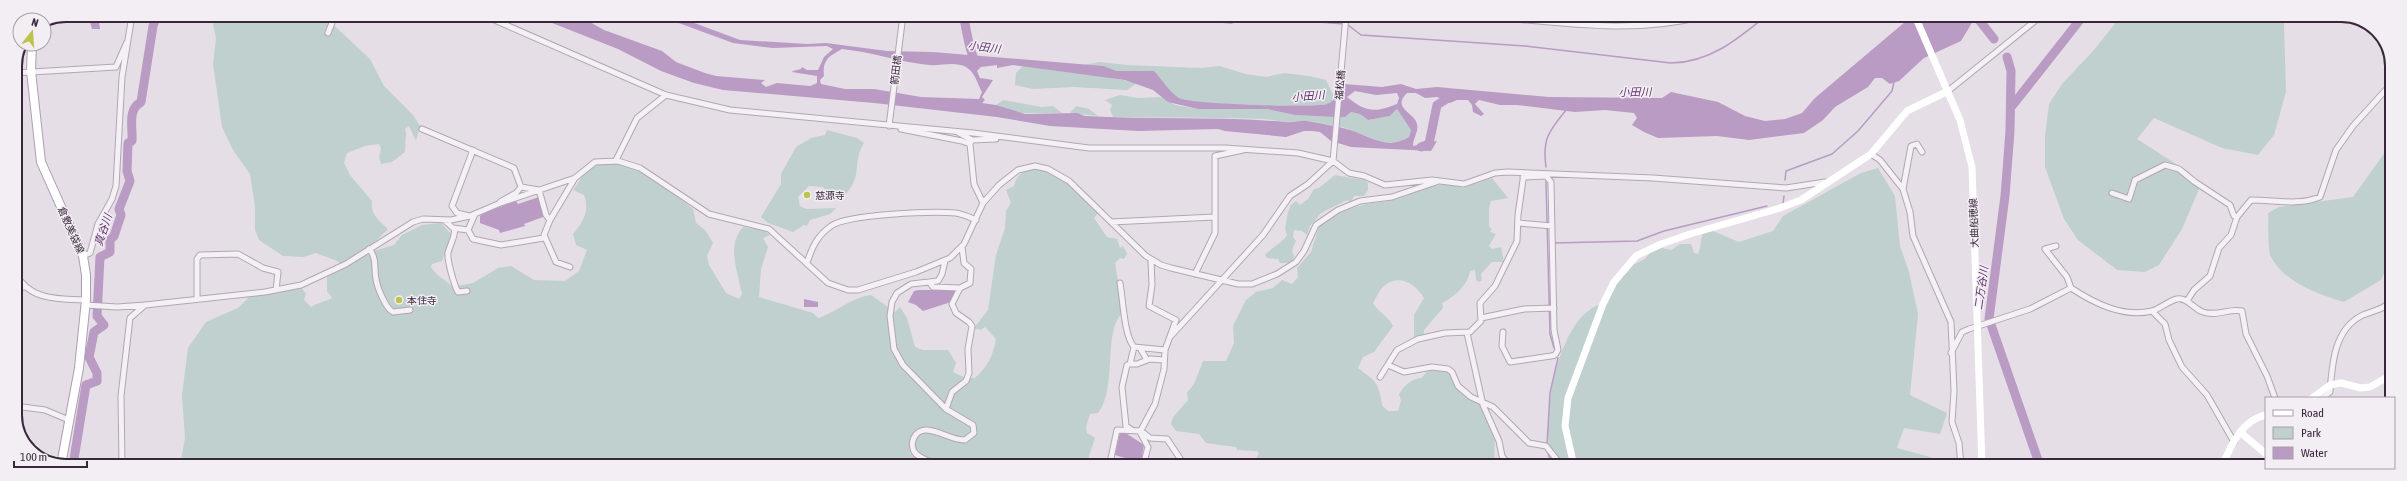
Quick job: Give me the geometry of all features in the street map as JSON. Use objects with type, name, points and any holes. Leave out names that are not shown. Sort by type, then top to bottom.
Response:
[{"type":"main road","name":"倉敷美袋線","points":[[32,52],[31,71],[41,162],[83,256],[86,275],[88,303],[79,368],[62,459]]},
{"type":"street","points":[[83,256],[90,253],[98,224],[115,192],[122,77],[131,22]]},
{"type":"street","points":[[328,33],[333,22]]},
{"type":"street","points":[[499,22],[666,95],[730,110],[851,121],[889,125],[900,128],[957,132],[1104,148],[1247,148],[1298,153],[1333,161],[1349,173],[1364,176],[1385,185],[1439,181],[1464,184],[1495,172],[1546,176],[1551,182],[1554,330],[1558,346],[1555,355],[1510,362],[1502,346],[1503,332]]},
{"type":"street","name":"箭田橋","points":[[889,125],[902,22]]},
{"type":"street","name":"福松橋","points":[[1333,161],[1335,155],[1346,22]]},
{"type":"street","points":[[1563,22],[1616,26],[1667,24],[1676,22]]},
{"type":"street","name":"大曲船穂線","points":[[1918,22],[1947,88],[1965,135],[1972,167],[1982,459]]},
{"type":"street","points":[[1572,459],[1565,426],[1568,398],[1598,314],[1620,273],[1636,256],[1646,250],[1690,234],[1780,208],[1801,200],[1871,154],[1907,111],[1947,88],[2033,22]]},
{"type":"street","points":[[22,72],[116,67],[125,43],[129,40]]},
{"type":"street","points":[[2187,301],[2194,290],[2210,276],[2219,248],[2231,235],[2237,217],[2251,200],[2284,203],[2312,201],[2320,197],[2324,191],[2336,150],[2353,126],[2385,91]]},
{"type":"street","points":[[616,160],[637,118],[666,95]]},
{"type":"street","points":[[900,128],[904,131],[971,142],[1003,137]]},
{"type":"street","points":[[422,129],[514,168],[521,187]]},
{"type":"street","points":[[957,132],[971,142]]},
{"type":"street","points":[[971,142],[974,184],[983,204]]},
{"type":"street","points":[[1903,189],[1911,146],[1917,144],[1922,152]]},
{"type":"street","points":[[1195,274],[1215,233],[1215,156],[1247,148]]},
{"type":"street","points":[[473,150],[452,206],[457,213],[473,215]]},
{"type":"street","points":[[1871,154],[1880,160],[1903,189],[1910,212],[1913,236],[1951,322],[1951,353],[1954,391],[1952,422],[1959,443],[1960,459]]},
{"type":"street","points":[[570,267],[556,262],[544,238],[545,231],[550,220],[576,178],[595,162],[616,160],[630,163],[640,168],[709,214],[769,229],[828,282],[848,290],[869,288],[944,261],[962,247],[983,204],[1013,174],[1023,168],[1034,166],[1048,169],[1069,181],[1151,260],[1161,265],[1195,274],[1246,284],[1267,279],[1296,262],[1304,251],[1316,225],[1326,216],[1360,201],[1392,197],[1439,181]]},
{"type":"street","points":[[1170,337],[1263,235],[1290,196],[1308,184],[1333,161]]},
{"type":"street","points":[[2112,193],[2129,199],[2135,180],[2165,165],[2179,169],[2194,182],[2230,205],[2234,216],[2237,217]]},
{"type":"street","points":[[1523,175],[1653,178],[1786,188],[1810,186],[1830,181]]},
{"type":"street","points":[[1380,377],[1397,350],[1418,339],[1445,333],[1467,333],[1478,325],[1481,318],[1480,303],[1495,286],[1517,240],[1523,175]]},
{"type":"street","points":[[22,284],[32,293],[49,298],[114,307],[145,305],[276,290],[301,285],[346,264],[416,221],[433,218],[444,220],[473,215],[498,204],[576,178]]},
{"type":"street","points":[[521,187],[539,190]]},
{"type":"street","points":[[498,204],[500,201],[516,193],[521,187]]},
{"type":"street","points":[[539,190],[546,215],[550,220]]},
{"type":"street","points":[[807,263],[816,240],[836,223],[871,216],[931,214],[962,214],[976,220]]},
{"type":"street","points":[[473,215],[468,230],[473,239],[498,245],[544,238]]},
{"type":"street","points":[[1111,222],[1214,217]]},
{"type":"street","points":[[444,220],[455,229],[468,230]]},
{"type":"street","points":[[1518,224],[1552,226]]},
{"type":"street","points":[[455,229],[454,242],[448,255],[452,276],[458,292],[467,291]]},
{"type":"street","points":[[2056,246],[2045,249],[2067,277],[2071,288],[2113,309],[2152,311],[2176,299],[2187,301],[2197,309],[2212,314],[2242,311],[2246,334],[2267,376],[2275,397]]},
{"type":"street","points":[[930,283],[932,287],[960,288],[970,283],[972,272],[970,267],[963,260],[962,247]]},
{"type":"street","points":[[369,250],[373,253],[376,281],[389,308],[393,312],[410,310]]},
{"type":"street","points":[[197,298],[197,259],[200,255],[238,254],[263,268],[278,272],[276,290]]},
{"type":"street","points":[[1145,459],[1148,447],[1140,435],[1155,404],[1165,350],[1176,320],[1149,306],[1152,285],[1151,260]]},
{"type":"street","points":[[926,459],[915,452],[912,444],[915,434],[919,431],[926,430],[962,440],[969,439],[974,433],[973,425],[946,409],[903,365],[896,355],[891,336],[890,307],[897,293],[911,284],[930,283],[940,278],[944,261]]},
{"type":"street","points":[[1120,283],[1128,336],[1134,347],[1130,364],[1127,365],[1122,387],[1126,426],[1132,431]]},
{"type":"street","points":[[946,409],[952,392],[964,383],[969,373],[968,349],[972,326],[969,322],[956,313],[952,304],[960,288]]},
{"type":"street","points":[[1951,353],[1962,332],[2030,310],[2071,288]]},
{"type":"street","points":[[122,459],[122,396],[130,318],[145,305]]},
{"type":"street","points":[[2323,397],[2330,392],[2335,350],[2345,330],[2360,317],[2385,306]]},
{"type":"street","points":[[1481,318],[1524,309],[1554,308]]},
{"type":"street","points":[[2152,311],[2165,324],[2169,340],[2182,367],[2207,395],[2234,442]]},
{"type":"street","points":[[1467,333],[1482,401],[1500,441],[1502,456],[1504,459]]},
{"type":"street","points":[[1134,347],[1165,350]]},
{"type":"street","points":[[1140,348],[1147,360]]},
{"type":"street","points":[[1130,364],[1147,360],[1164,360]]},
{"type":"street","points":[[1388,365],[1404,372],[1432,367],[1448,369],[1452,372],[1458,386],[1471,398],[1482,401],[1493,407],[1529,443],[1546,446],[1556,459]]},
{"type":"street","points":[[2313,397],[2330,385],[2341,384],[2361,388],[2370,387],[2385,378]]},
{"type":"street","points":[[22,407],[45,410],[69,420]]},
{"type":"street","points":[[2226,459],[2240,432],[2247,424],[2265,415]]},
{"type":"street","points":[[1111,458],[1117,430],[1141,431],[1150,438],[1167,439],[1180,459]]},
{"type":"street","points":[[2240,432],[2265,453]]},
{"type":"green space","points":[[213,22],[330,22],[370,59],[384,86],[413,115],[420,126],[416,141],[409,126],[405,129],[405,152],[392,162],[381,164],[379,157],[381,149],[379,144],[365,146],[347,153],[344,163],[350,175],[372,201],[372,210],[378,220],[388,229],[371,246],[374,251],[394,245],[402,235],[422,225],[441,223],[452,235],[442,261],[432,264],[431,267],[436,274],[452,287],[473,283],[498,268],[511,266],[534,280],[565,281],[579,271],[587,250],[576,245],[573,234],[580,225],[586,211],[586,201],[584,195],[573,190],[590,169],[603,164],[616,164],[630,167],[658,182],[693,209],[696,223],[706,231],[713,243],[707,256],[709,265],[726,293],[739,299],[742,294],[734,251],[738,234],[743,227],[763,230],[770,235],[763,238],[768,247],[761,269],[759,297],[813,313],[818,318],[856,299],[871,295],[895,312],[900,307],[907,318],[915,347],[923,350],[948,350],[956,363],[953,372],[966,378],[975,378],[983,369],[993,351],[996,339],[985,327],[981,330],[974,328],[988,310],[996,255],[1005,228],[1006,211],[1011,203],[1006,190],[1014,186],[1017,178],[1028,170],[1051,173],[1074,187],[1090,204],[1098,213],[1094,218],[1107,237],[1117,239],[1120,248],[1123,246],[1127,254],[1124,259],[1120,258],[1115,263],[1123,312],[1117,321],[1113,332],[1109,375],[1104,402],[1098,413],[1090,414],[1086,427],[1087,433],[1095,438],[1088,459],[181,459],[185,438],[182,395],[188,348],[206,322],[238,308],[250,296],[277,293],[301,287],[306,294],[304,300],[311,307],[332,298],[327,291],[327,277],[346,267],[337,261],[316,253],[303,257],[283,256],[259,240],[255,230],[255,207],[250,174],[233,150],[222,127],[213,64],[216,38]]},
{"type":"green space","points":[[2116,22],[2284,23],[2286,92],[2274,135],[2258,155],[2222,148],[2154,118],[2137,139],[2190,173],[2200,187],[2182,229],[2159,265],[2145,272],[2117,270],[2078,240],[2064,219],[2045,167],[2045,136],[2049,104],[2062,84],[2094,50]]},
{"type":"green space","points":[[1099,62],[1127,65],[1201,68],[1219,66],[1246,74],[1266,77],[1284,73],[1309,76],[1326,80],[1335,99],[1328,104],[1301,106],[1226,104],[1187,101],[1179,99],[1169,90],[1154,71],[1116,71],[1104,66],[1084,65]]},
{"type":"green space","points":[[1023,66],[1095,75],[1137,83],[1127,90],[1074,87],[1033,89],[1015,85],[1016,73]]},
{"type":"green space","points":[[1120,95],[1138,98],[1162,97],[1175,105],[1198,109],[1267,109],[1295,115],[1334,117],[1351,112],[1360,114],[1368,120],[1390,116],[1397,109],[1411,130],[1409,137],[1399,142],[1381,142],[1343,127],[1309,121],[1287,122],[1265,119],[1231,118],[1113,117],[1110,110],[1112,105],[1105,100]]},
{"type":"green space","points":[[1003,100],[1042,107],[1053,106],[1062,113],[1016,113],[996,105]]},
{"type":"green space","points":[[1076,106],[1089,109],[1098,116],[1070,113]]},
{"type":"green space","points":[[827,130],[857,138],[864,143],[858,157],[853,184],[841,199],[828,201],[827,193],[823,187],[809,186],[798,197],[800,206],[806,209],[836,208],[830,214],[810,220],[807,226],[804,225],[793,232],[768,223],[761,217],[781,184],[781,174],[796,147],[811,138],[825,135]]},
{"type":"green space","points":[[2385,152],[2385,272],[2381,280],[2344,302],[2313,291],[2293,281],[2277,266],[2270,253],[2268,213],[2279,207],[2353,197]]},
{"type":"green space","points":[[1878,168],[1895,196],[1900,246],[1909,272],[1918,314],[1910,395],[1947,413],[1940,434],[1904,428],[1897,448],[1937,459],[1551,459],[1549,448],[1548,425],[1550,399],[1556,371],[1564,346],[1576,324],[1590,309],[1608,303],[1615,286],[1633,265],[1645,259],[1650,253],[1662,248],[1671,250],[1680,244],[1691,244],[1694,253],[1698,254],[1703,234],[1713,231],[1739,242],[1773,231],[1783,216],[1861,173]]},
{"type":"green space","points":[[1335,175],[1364,180],[1368,183],[1368,190],[1364,196],[1354,196],[1351,202],[1347,200],[1321,213],[1310,226],[1307,235],[1302,231],[1294,230],[1293,237],[1296,241],[1292,250],[1294,257],[1292,263],[1280,263],[1278,259],[1267,258],[1265,255],[1287,235],[1285,229],[1288,212],[1291,205],[1296,201],[1300,205],[1308,199],[1314,189],[1319,188]]},
{"type":"green space","points":[[1492,178],[1508,198],[1491,201],[1489,209],[1489,227],[1492,229],[1490,232],[1496,234],[1489,246],[1492,249],[1501,247],[1504,262],[1492,262],[1481,274],[1482,280],[1479,282],[1476,280],[1475,270],[1470,271],[1469,276],[1460,290],[1442,303],[1443,308],[1424,330],[1424,334],[1414,339],[1414,315],[1424,298],[1412,285],[1407,282],[1397,280],[1383,286],[1373,303],[1393,326],[1374,352],[1363,357],[1358,368],[1372,379],[1378,387],[1382,405],[1388,411],[1398,411],[1401,401],[1399,394],[1406,385],[1411,381],[1421,378],[1428,371],[1443,367],[1471,401],[1482,403],[1495,424],[1494,459],[1256,459],[1259,453],[1257,451],[1237,450],[1236,447],[1206,443],[1199,434],[1176,431],[1171,424],[1173,417],[1188,400],[1187,393],[1194,384],[1203,361],[1226,361],[1234,343],[1233,326],[1246,300],[1256,292],[1273,288],[1282,280],[1292,284],[1298,277],[1297,268],[1311,252],[1320,223],[1358,206],[1393,200],[1436,186],[1454,185],[1463,188]]},
{"type":"water","points":[[90,22],[99,22],[100,29],[92,29]]},
{"type":"water","points":[[550,22],[590,22],[604,30],[662,51],[676,62],[705,73],[716,76],[765,80],[761,83],[766,87],[777,83],[810,86],[817,83],[817,76],[792,72],[801,69],[802,67],[807,70],[818,70],[824,57],[833,49],[827,46],[773,48],[733,43],[676,22],[692,22],[740,40],[808,44],[826,43],[887,51],[932,52],[1104,66],[1116,71],[1154,71],[1169,89],[1179,98],[1226,104],[1300,106],[1327,104],[1335,99],[1344,84],[1382,87],[1401,84],[1416,89],[1437,87],[1549,97],[1662,98],[1671,92],[1718,102],[1745,116],[1765,121],[1785,119],[1802,113],[1815,98],[1905,22],[1972,22],[1961,41],[1924,58],[1899,81],[1890,84],[1882,78],[1875,78],[1868,87],[1835,107],[1823,120],[1804,133],[1749,140],[1717,136],[1658,138],[1632,125],[1637,118],[1634,113],[1605,110],[1575,112],[1517,105],[1500,105],[1479,100],[1475,104],[1484,114],[1481,116],[1473,112],[1472,105],[1468,100],[1457,100],[1450,103],[1437,97],[1425,98],[1416,93],[1407,93],[1403,98],[1402,103],[1405,110],[1417,124],[1417,132],[1413,146],[1437,141],[1431,151],[1351,147],[1331,141],[1320,132],[1312,131],[1304,131],[1286,137],[1218,129],[1138,131],[1050,126],[997,117],[874,103],[723,90],[694,83],[661,71],[618,49]],"holes":[[[842,49],[864,52],[918,64],[962,65],[972,72],[982,92],[979,99],[921,97],[874,89],[845,89],[821,84],[820,80],[824,76],[825,62],[830,56]],[[997,65],[997,68],[1013,65],[1125,80],[1153,90],[1168,102],[1198,109],[1267,109],[1295,115],[1334,117],[1345,117],[1351,112],[1360,114],[1368,120],[1390,116],[1397,109],[1411,130],[1409,137],[1392,143],[1376,140],[1351,130],[1307,121],[1289,122],[1236,119],[1110,117],[1085,116],[1077,113],[1025,114],[996,105],[982,103],[985,100],[982,97],[993,80],[980,78],[977,71],[981,67]],[[1355,91],[1376,95],[1397,93],[1399,98],[1397,104],[1382,109],[1370,110],[1360,106],[1347,97]]]},
{"type":"water","points":[[539,197],[543,217],[524,224],[525,226],[500,233],[499,230],[480,223],[480,216],[483,213],[516,201],[518,204]]},
{"type":"water","points":[[957,290],[951,302],[923,311],[916,305],[908,302],[914,291]]},
{"type":"water","points":[[804,299],[818,302],[818,307],[804,307]]},
{"type":"water","points":[[1120,432],[1124,432],[1144,445],[1142,459],[1128,459],[1115,455]]},
{"type":"waterway","name":"真谷川","points":[[74,459],[86,385],[97,381],[97,373],[89,357],[94,332],[104,325],[97,316],[100,257],[110,252],[110,240],[114,236],[121,215],[119,209],[130,181],[127,171],[128,143],[132,141],[132,114],[137,105],[141,102],[154,22]]},
{"type":"waterway","name":"小田川","points":[[964,22],[974,59]]},
{"type":"waterway","points":[[1220,22],[1235,22]]},
{"type":"waterway","points":[[1319,22],[1344,24]]},
{"type":"waterway","points":[[1348,25],[1361,35],[1525,46],[1671,63],[1685,62],[1710,54],[1734,41],[1759,22]]},
{"type":"waterway","name":"二万谷川","points":[[1981,22],[1994,39]]},
{"type":"waterway","name":"二万谷川","points":[[2012,106],[2078,22]]},
{"type":"waterway","name":"二万谷川","points":[[2007,57],[2011,71],[2010,131],[2005,196],[1989,319],[2038,459]]},
{"type":"waterway","points":[[1785,180],[1786,171],[1832,154],[1858,131],[1892,91],[1894,82]]},
{"type":"waterway","points":[[1421,147],[1429,144],[1437,105],[1453,95]]},
{"type":"waterway","points":[[1546,167],[1545,149],[1548,136],[1566,110]]},
{"type":"waterway","points":[[1546,182],[1550,334],[1554,348]]},
{"type":"waterway","points":[[1783,204],[1784,196]]},
{"type":"waterway","points":[[1554,243],[1637,241],[1664,231],[1767,206]]},
{"type":"waterway","points":[[1547,445],[1550,393],[1558,358]]},
{"type":"waterway","points":[[1547,450],[1550,459]]},
{"type":"place","name":"慈源寺","points":[[807,195]]},
{"type":"place","name":"本住寺","points":[[399,300]]}]
